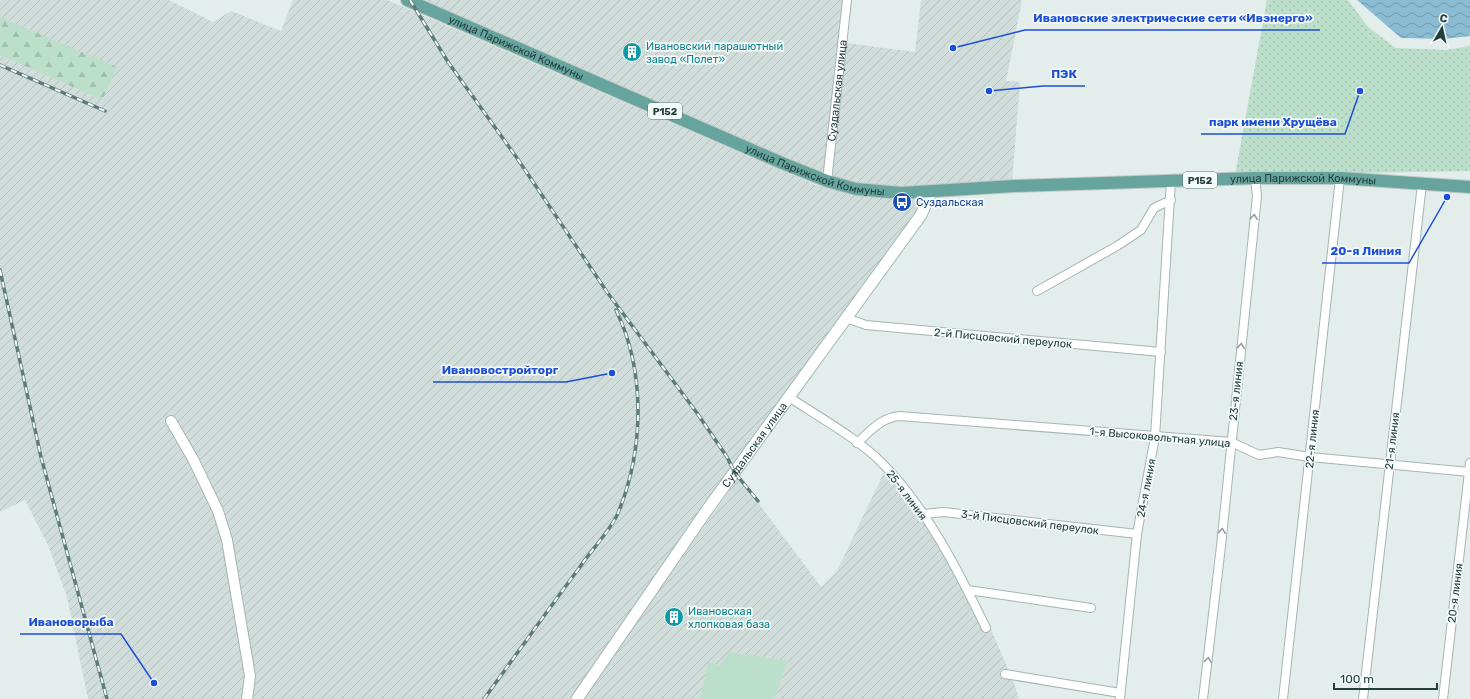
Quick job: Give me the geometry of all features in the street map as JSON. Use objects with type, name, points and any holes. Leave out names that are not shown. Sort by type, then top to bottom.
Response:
[{"type":"main road","name":"улица Парижской Коммуны","points":[[407,0],[827,181],[856,189],[880,192],[930,192],[1014,186],[1254,178],[1340,178],[1470,187]]},
{"type":"main road","name":"Суздальская улица","points":[[577,699],[642,604],[789,397],[921,215],[930,192]]},
{"type":"street","name":"Суздальская улица","points":[[827,181],[847,0]]},
{"type":"street","name":"23-я линия","points":[[1203,699],[1257,196],[1254,178]]},
{"type":"street","name":"22-я линия","points":[[1283,699],[1340,178]]},
{"type":"street","name":"24-я линия","points":[[1120,696],[1137,534],[1155,437],[1171,181]]},
{"type":"street","name":"21-я линия","points":[[1363,699],[1422,184]]},
{"type":"street","points":[[1037,291],[1118,246],[1141,230],[1154,208],[1171,200]]},
{"type":"street","name":"2-й Писцовский переулок","points":[[846,318],[866,325],[1161,352]]},
{"type":"street","name":"25-я линия","points":[[789,397],[857,443],[880,461],[891,472],[923,514],[968,590],[986,628]]},
{"type":"street","name":"1-я Высоковольтная улица","points":[[857,443],[880,422],[891,417],[900,416],[1231,442],[1259,455],[1278,452],[1310,457],[1470,472]]},
{"type":"street","points":[[171,421],[193,459],[218,511],[227,540],[250,676],[247,699]]},
{"type":"street","name":"20-я линия","points":[[1443,699],[1470,463]]},
{"type":"street","name":"3-й Писцовский переулок","points":[[923,514],[944,512],[1137,534]]},
{"type":"street","points":[[968,590],[1091,608]]},
{"type":"street","points":[[1005,674],[1120,696]]},
{"type":"shaded area","points":[[0,0],[169,0],[213,22],[231,11],[281,31],[293,0],[387,0],[816,185],[843,192],[915,196],[922,198],[926,203],[577,699],[88,699],[67,597],[48,545],[25,500],[0,512]]},
{"type":"shaded area","points":[[411,0],[844,0],[823,175]]},
{"type":"shaded area","points":[[921,0],[1022,0],[1006,81],[1020,82],[1012,183],[909,188],[862,186],[830,178],[846,43],[915,52]]},
{"type":"shaded area","points":[[887,466],[899,475],[934,522],[994,636],[1014,683],[1019,699],[773,699],[788,661],[720,665],[708,663],[700,699],[583,699],[739,477],[821,587],[837,571]]},
{"type":"green space","points":[[1267,0],[1348,0],[1368,27],[1396,48],[1446,50],[1470,46],[1470,171],[1235,175]]},
{"type":"green space","points":[[0,17],[117,67],[102,100],[0,55]]},
{"type":"green space","points":[[729,652],[788,661],[773,699],[700,699],[708,662],[720,665]]},
{"type":"water","points":[[1357,0],[1470,0],[1470,36],[1444,39],[1401,38]]},
{"type":"railway","points":[[410,0],[448,62],[517,158],[607,292],[697,413],[727,457],[735,473],[758,501]]},
{"type":"railway","points":[[0,65],[105,111]]},
{"type":"railway","points":[[0,270],[41,457],[107,699]]},
{"type":"railway","points":[[484,699],[611,525],[618,513],[627,489],[637,437],[637,385],[633,359],[626,334],[616,310]]},
{"type":"place","name":"Ивановские электрические сети «Ивэнерго»","points":[[953,48]]},
{"type":"place","name":"Ивановский парашютный завод «Полет»","points":[[632,52]]},
{"type":"place","name":"ПЭК","points":[[989,91]]},
{"type":"place","name":"парк имени Хрущёва","points":[[1360,91]]},
{"type":"place","name":"20-я Линия","points":[[1447,197]]},
{"type":"place","name":"Суздальская","points":[[902,202]]},
{"type":"place","name":"Ивановостройторг","points":[[612,373]]},
{"type":"place","name":"Ивановская хлопковая база","points":[[674,617]]},
{"type":"place","name":"Ивановорыба","points":[[154,683]]}]
